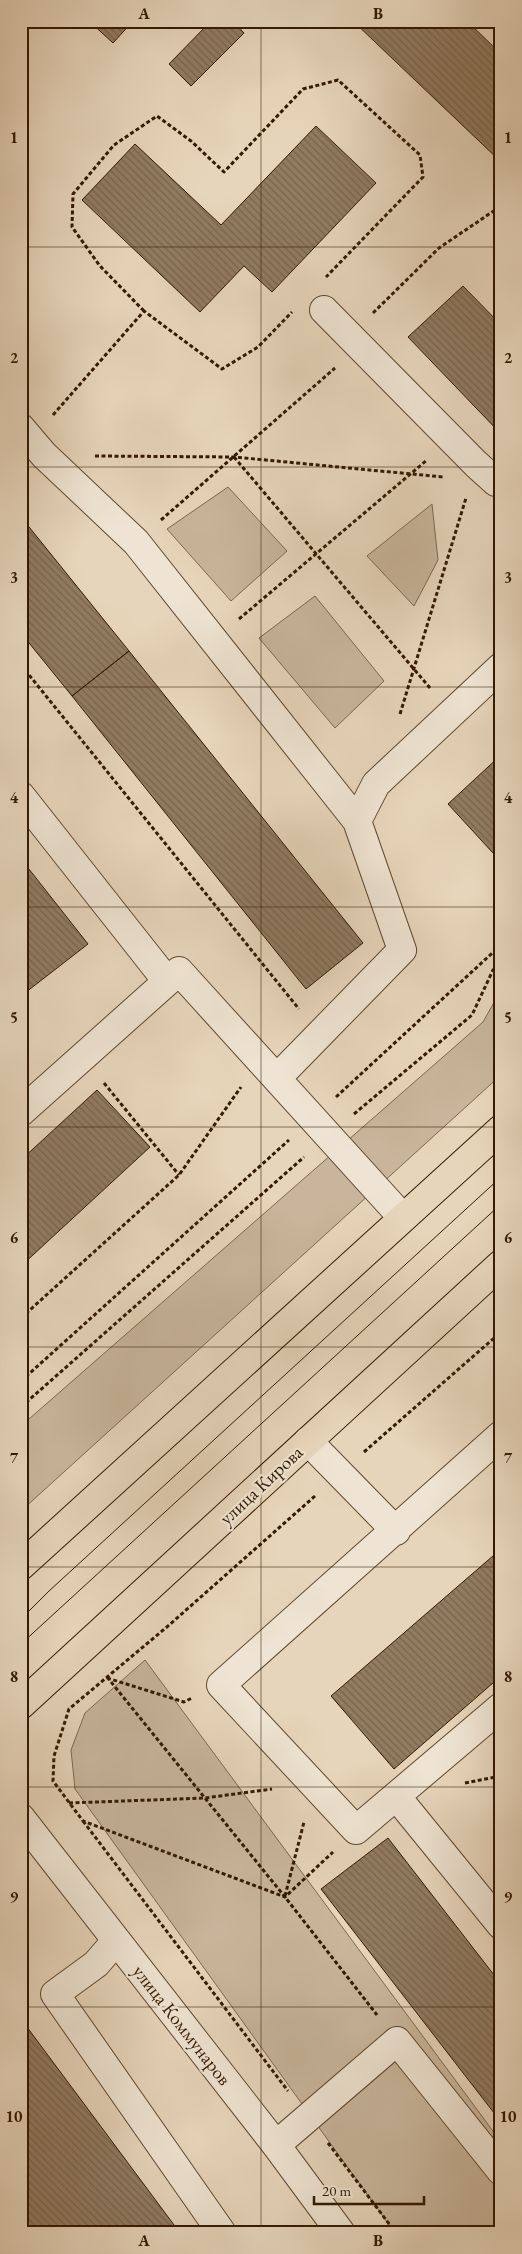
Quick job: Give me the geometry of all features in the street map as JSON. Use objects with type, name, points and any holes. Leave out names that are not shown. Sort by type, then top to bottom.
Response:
[{"type":"main road","points":[[21,1566],[501,1129]]},
{"type":"main road","name":"улица Кирова","points":[[21,1705],[501,1264]]},
{"type":"street","points":[[324,310],[452,439],[474,472],[501,483]]},
{"type":"street","points":[[26,434],[44,455],[136,542],[357,821],[402,950],[320,1035],[269,1069]]},
{"type":"street","points":[[357,821],[376,784],[501,667]]},
{"type":"street","points":[[21,796],[167,981]]},
{"type":"street","points":[[21,1112],[179,970],[404,1218]]},
{"type":"street","points":[[501,1435],[396,1531],[221,1685],[356,1830],[501,1708]]},
{"type":"street","points":[[308,1441],[396,1531]]},
{"type":"street","points":[[396,1796],[501,1925]]},
{"type":"street","name":"улица Коммунаров","points":[[21,1818],[276,2145],[341,2233]]},
{"type":"street","points":[[116,1940],[96,1964],[55,1994],[222,2233]]},
{"type":"street","points":[[276,2145],[397,2041],[501,2171]]},
{"type":"path","points":[[292,311],[258,347],[222,369],[144,311],[100,266],[72,227],[73,194],[114,145],[157,116],[191,141],[224,172],[303,89],[338,80],[420,155],[423,177],[320,283]]},
{"type":"path","points":[[136,542],[234,457],[355,341],[439,248],[501,206]]},
{"type":"path","points":[[26,434],[144,311]]},
{"type":"path","points":[[214,640],[452,439]]},
{"type":"path","points":[[94,456],[234,457],[410,474],[474,472],[399,720]]},
{"type":"path","points":[[234,457],[432,691]]},
{"type":"path","points":[[21,665],[320,1035]]},
{"type":"path","points":[[21,1407],[321,1127],[501,945]]},
{"type":"path","points":[[21,1381],[321,1127],[472,1015],[493,970],[501,963]]},
{"type":"path","points":[[83,1057],[178,1175]]},
{"type":"path","points":[[21,1318],[178,1175],[269,1069]]},
{"type":"path","points":[[396,2233],[53,1781],[54,1756],[69,1709],[501,1332]]},
{"type":"path","points":[[107,1677],[184,1702],[221,1685]]},
{"type":"path","points":[[107,1677],[285,1897],[397,2041]]},
{"type":"path","points":[[69,1803],[205,1798],[313,1783],[285,1897]]},
{"type":"path","points":[[83,1821],[285,1897]]},
{"type":"path","points":[[285,1897],[356,1830]]},
{"type":"shaded area","points":[[228,487],[287,551],[231,601],[167,529]]},
{"type":"shaded area","points":[[432,504],[438,560],[414,606],[367,556]]},
{"type":"shaded area","points":[[315,596],[384,681],[335,728],[259,638]]},
{"type":"shaded area","points":[[501,990],[501,1075],[21,1511],[21,1426],[483,1022]]},
{"type":"shaded area","points":[[145,1660],[501,2142],[501,2233],[395,2233],[75,1789],[71,1750],[85,1713]]},
{"type":"building","points":[[89,21],[133,21],[113,43]]},
{"type":"building","points":[[211,21],[233,21],[244,33],[191,86],[169,64]]},
{"type":"building","points":[[353,21],[467,21],[501,54],[501,162]]},
{"type":"building","points":[[316,126],[376,183],[272,292],[244,266],[200,312],[82,200],[135,144],[221,225]]},
{"type":"building","points":[[463,286],[501,325],[501,434],[408,337]]},
{"type":"building","points":[[21,517],[129,651],[72,696],[21,633]]},
{"type":"building","points":[[129,651],[363,943],[306,989],[72,696]]},
{"type":"building","points":[[501,755],[501,846],[493,853],[448,804]]},
{"type":"building","points":[[21,859],[88,944],[21,996]]},
{"type":"building","points":[[97,1090],[150,1147],[21,1266],[21,1160]]},
{"type":"building","points":[[501,1549],[501,1676],[394,1769],[331,1696]]},
{"type":"building","points":[[388,1838],[501,1984],[501,2122],[321,1889]]},
{"type":"building","points":[[21,2019],[180,2233],[21,2233]]},
{"type":"tram line","points":[[21,1619],[49,1591],[501,1177]]},
{"type":"tram line","points":[[21,1644],[501,1204]]}]
